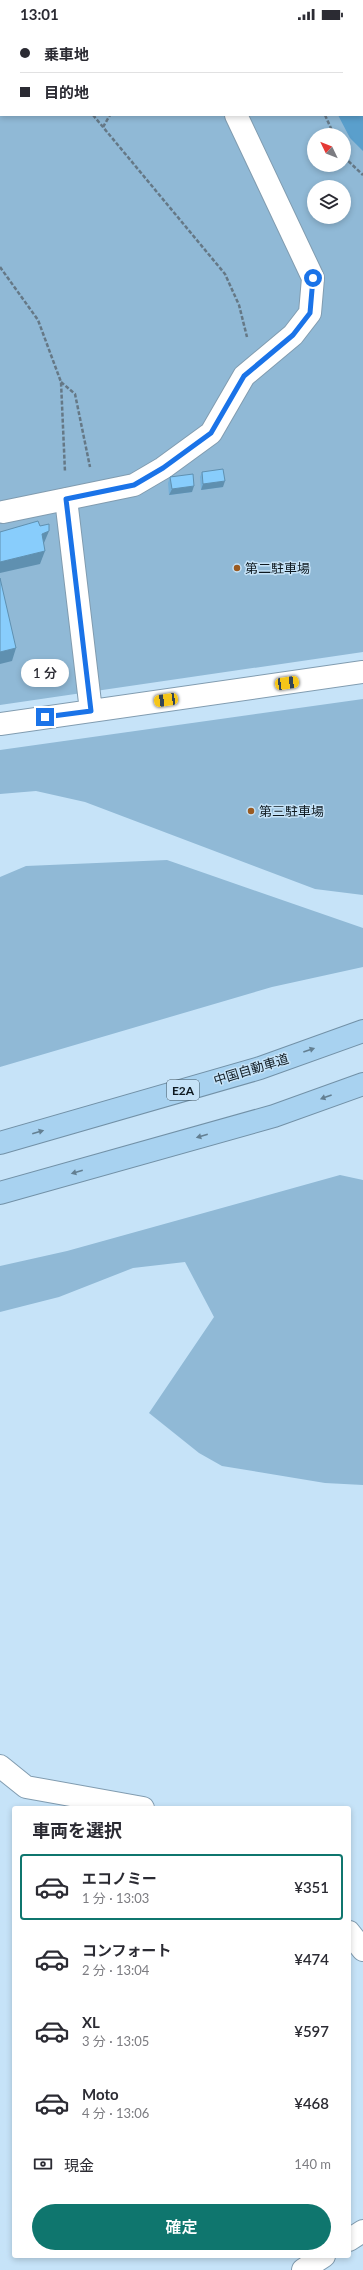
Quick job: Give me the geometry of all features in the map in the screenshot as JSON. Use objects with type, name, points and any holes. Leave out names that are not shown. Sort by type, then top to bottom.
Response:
[{"type":"highway","name":"中国自動車道","points":[[0,1143],[260,1068],[363,1031]]},
{"type":"highway","points":[[0,1193],[274,1116],[363,1084]]},
{"type":"street","points":[[3,512],[134,485],[163,468],[211,433],[244,376],[293,335],[310,313],[313,278],[236,116]]},
{"type":"street","points":[[66,499],[91,711]]},
{"type":"street","points":[[0,724],[363,672]]},
{"type":"street","points":[[0,1766],[26,1787],[132,1806]]},
{"type":"street","points":[[351,1935],[363,1950]]},
{"type":"street","points":[[351,2239],[363,2231]]},
{"type":"street","points":[[302,2270],[321,2258]]},
{"type":"path","points":[[94,116],[225,274],[239,305],[255,367]]},
{"type":"path","points":[[103,127],[109,116]]},
{"type":"path","points":[[325,116],[331,128]]},
{"type":"path","points":[[351,164],[363,175]]},
{"type":"path","points":[[0,266],[38,320],[61,382],[66,499]]},
{"type":"path","points":[[61,382],[75,394],[96,493]]},
{"type":"shaded area","points":[[0,116],[363,116],[363,652],[0,705]]},
{"type":"shaded area","points":[[339,116],[363,116],[363,151],[351,139],[351,128],[345,128]]},
{"type":"shaded area","name":"第三駐車場","points":[[363,699],[363,895],[315,889],[85,802],[36,791],[0,794],[0,750]]},
{"type":"shaded area","points":[[167,860],[363,928],[363,967],[272,987],[0,1067],[0,877],[26,866]]},
{"type":"shaded area","points":[[340,1175],[363,1180],[363,1485],[325,1483],[222,1466],[199,1453],[149,1413],[214,1317],[185,1262],[133,1268],[59,1297],[0,1312],[0,1266],[67,1251]]},
{"type":"building","points":[[223,469],[225,481],[203,484],[202,472]]},
{"type":"building","points":[[193,474],[194,486],[172,489],[170,477]]},
{"type":"building","points":[[38,521],[40,526],[49,524],[49,531],[42,534],[45,551],[0,562],[0,532]]},
{"type":"building","points":[[0,578],[16,648],[0,652]]},
{"type":"place","name":"第二駐車場","points":[[237,568]]},
{"type":"place","name":"第三駐車場","points":[[251,811]]},
{"type":"route","points":[[45,717],[91,711],[66,499],[134,485],[163,468],[211,433],[244,376],[293,335],[310,313],[313,278]]}]
